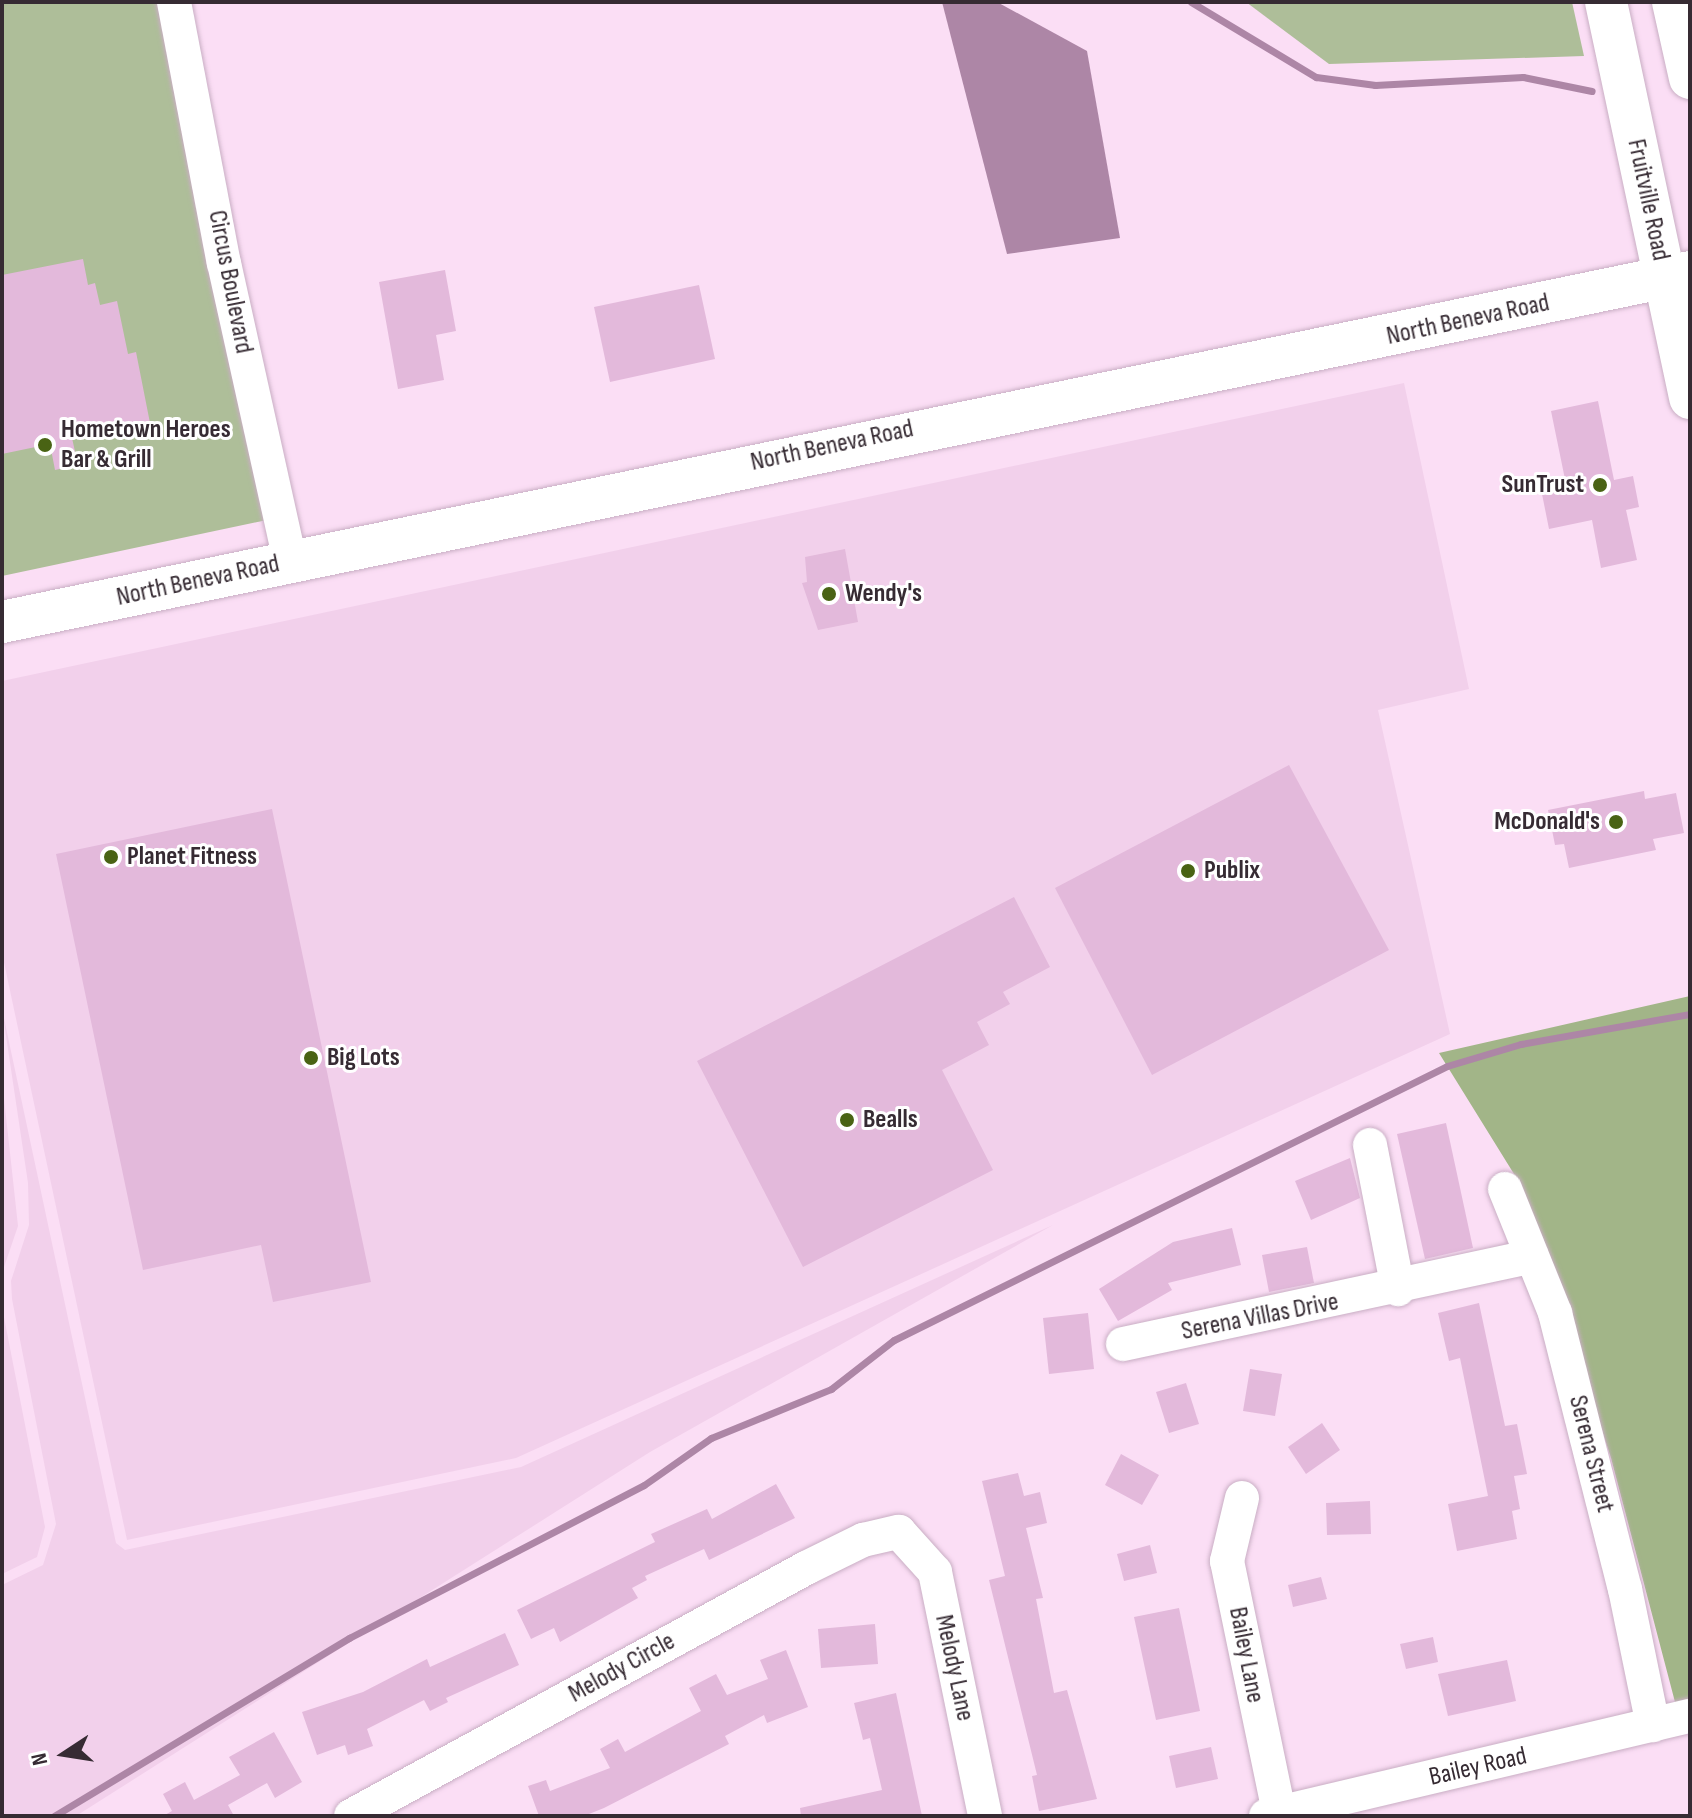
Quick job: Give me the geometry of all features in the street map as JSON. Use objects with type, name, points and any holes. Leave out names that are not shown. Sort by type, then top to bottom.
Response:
[{"type":"main road","name":"Fruitville Road","points":[[1606,2],[1677,275],[1690,398]]},
{"type":"main road","points":[[1680,16],[1690,78]]},
{"type":"main road","name":"North Beneva Road","points":[[2,622],[1677,275]]},
{"type":"street","name":"Circus Boulevard","points":[[174,2],[224,263],[290,561]]},
{"type":"street","points":[[1370,1145],[1398,1289]]},
{"type":"street","name":"Serena Street","points":[[1505,1189],[1555,1313],[1625,1589],[1653,1725]]},
{"type":"street","name":"Serena Villas Drive","points":[[1123,1344],[1398,1289],[1532,1256]]},
{"type":"street","name":"Bailey Lane","points":[[1242,1498],[1227,1561],[1273,1814]]},
{"type":"street","name":"Melody Circle","points":[[351,1816],[806,1568],[863,1540],[899,1532]]},
{"type":"street","name":"Melody Lane","points":[[899,1532],[935,1572],[985,1816]]},
{"type":"street","name":"Bailey Road","points":[[1273,1814],[1690,1716]]},
{"type":"shaded area","points":[[942,2],[997,2],[1087,51],[1120,238],[1007,254]]},
{"type":"shaded area","points":[[1404,383],[1469,689],[1378,710],[1450,1034],[516,1458],[127,1540],[2,953],[2,681]]},
{"type":"shaded area","points":[[2,1009],[116,1543],[125,1550],[521,1467],[1053,1225],[650,1452],[76,1816],[2,1816],[2,1585],[43,1565],[56,1524],[12,1299],[11,1281],[29,1225],[28,1183]]},
{"type":"shaded area","points":[[2,1080],[18,1226],[2,1273]]},
{"type":"shaded area","points":[[2,1307],[45,1527],[37,1557],[2,1574]]},
{"type":"green space","points":[[2,2],[160,2],[267,520],[2,576]]},
{"type":"green space","points":[[1246,2],[1572,2],[1584,56],[1329,64]]},
{"type":"green space","points":[[1690,996],[1690,1701],[1675,1702],[1611,1458],[1541,1241],[1514,1174],[1439,1053]]},
{"type":"building","points":[[83,259],[88,285],[95,283],[100,305],[117,301],[128,354],[136,352],[150,423],[72,438],[78,465],[55,470],[50,444],[2,454],[2,275]]},
{"type":"building","points":[[445,270],[456,331],[436,335],[444,380],[398,389],[379,282]]},
{"type":"building","points":[[699,285],[715,359],[610,382],[594,307]]},
{"type":"building","name":"SunTrust","points":[[1598,401],[1614,480],[1633,476],[1639,507],[1626,510],[1637,560],[1601,568],[1592,520],[1549,529],[1542,494],[1567,489],[1551,411]]},
{"type":"building","name":"Wendy's","points":[[845,549],[858,622],[818,630],[802,583],[807,582],[805,557]]},
{"type":"building","points":[[1289,765],[1389,950],[1152,1075],[1055,888]]},
{"type":"building","name":"McDonald's","points":[[1644,791],[1645,799],[1676,793],[1684,833],[1653,839],[1656,850],[1569,868],[1564,844],[1555,845],[1548,810]]},
{"type":"building","points":[[272,809],[371,1282],[273,1302],[261,1245],[143,1270],[56,854]]},
{"type":"building","name":"Bealls","points":[[1014,897],[1050,967],[1003,992],[1010,1004],[977,1022],[989,1045],[942,1070],[993,1170],[803,1267],[697,1061]]},
{"type":"building","points":[[1446,1123],[1473,1248],[1425,1259],[1397,1134]]},
{"type":"building","points":[[1350,1158],[1360,1198],[1311,1220],[1295,1181]]},
{"type":"building","points":[[1232,1228],[1241,1265],[1168,1283],[1172,1290],[1118,1321],[1099,1289],[1173,1242]]},
{"type":"building","points":[[1307,1247],[1314,1283],[1269,1292],[1262,1255]]},
{"type":"building","points":[[1479,1303],[1505,1426],[1517,1424],[1527,1474],[1514,1476],[1520,1509],[1512,1511],[1517,1539],[1457,1551],[1448,1504],[1488,1496],[1460,1358],[1449,1361],[1438,1313]]},
{"type":"building","points":[[1088,1313],[1094,1369],[1049,1374],[1043,1318]]},
{"type":"building","points":[[1250,1369],[1282,1374],[1275,1416],[1243,1411]]},
{"type":"building","points":[[1186,1383],[1199,1424],[1169,1433],[1156,1392]]},
{"type":"building","points":[[1322,1423],[1340,1450],[1306,1474],[1288,1447]]},
{"type":"building","points":[[1121,1454],[1159,1475],[1142,1505],[1105,1485]]},
{"type":"building","points":[[1018,1473],[1024,1496],[1040,1492],[1047,1523],[1026,1528],[1043,1598],[1036,1599],[1054,1693],[1067,1690],[1097,1799],[1039,1811],[1032,1776],[1037,1775],[989,1580],[1005,1576],[982,1481]]},
{"type":"building","points":[[776,1484],[795,1518],[709,1560],[704,1549],[645,1576],[647,1580],[632,1588],[638,1598],[560,1642],[554,1628],[531,1639],[517,1610],[655,1542],[651,1534],[707,1509],[712,1519]]},
{"type":"building","points":[[1370,1501],[1371,1534],[1327,1535],[1326,1503]]},
{"type":"building","points":[[1150,1545],[1157,1573],[1124,1581],[1117,1554]]},
{"type":"building","points":[[1321,1577],[1327,1599],[1293,1607],[1288,1585]]},
{"type":"building","points":[[1179,1608],[1200,1711],[1156,1720],[1134,1617]]},
{"type":"building","points":[[875,1624],[878,1664],[821,1668],[818,1629]]},
{"type":"building","points":[[505,1633],[519,1665],[446,1698],[448,1702],[430,1711],[424,1700],[367,1729],[373,1746],[348,1755],[345,1745],[317,1755],[302,1712],[363,1692],[427,1659],[430,1667]]},
{"type":"building","points":[[1433,1637],[1438,1662],[1406,1669],[1400,1644]]},
{"type":"building","points":[[786,1650],[808,1707],[767,1723],[764,1715],[725,1736],[729,1744],[604,1808],[584,1816],[539,1816],[528,1786],[546,1780],[550,1791],[610,1768],[600,1749],[618,1739],[625,1752],[701,1711],[689,1688],[716,1674],[727,1695],[768,1679],[760,1660]]},
{"type":"building","points":[[1507,1660],[1516,1701],[1448,1716],[1438,1674]]},
{"type":"building","points":[[896,1693],[922,1816],[801,1816],[800,1808],[882,1790],[870,1738],[863,1740],[854,1703]]},
{"type":"building","points":[[274,1732],[302,1782],[275,1798],[267,1783],[228,1805],[234,1816],[163,1816],[172,1811],[163,1794],[185,1782],[194,1800],[240,1775],[229,1757]]},
{"type":"building","points":[[1211,1747],[1218,1779],[1176,1788],[1169,1756]]},
{"type":"waterway","points":[[1191,2],[1316,77],[1375,85],[1523,77],[1592,91]]},
{"type":"waterway","points":[[54,1816],[349,1638],[644,1485],[711,1438],[831,1389],[894,1340],[1447,1066],[1521,1044],[1690,1014]]},
{"type":"place","name":"Hometown Heroes Bar & Grill","points":[[45,445]]},
{"type":"place","name":"SunTrust","points":[[1600,485]]},
{"type":"place","name":"Wendy's","points":[[829,594]]},
{"type":"place","name":"McDonald's","points":[[1616,822]]},
{"type":"place","name":"Planet Fitness","points":[[111,857]]},
{"type":"place","name":"Publix","points":[[1188,871]]},
{"type":"place","name":"Big Lots","points":[[311,1058]]},
{"type":"place","name":"Bealls","points":[[847,1120]]}]
